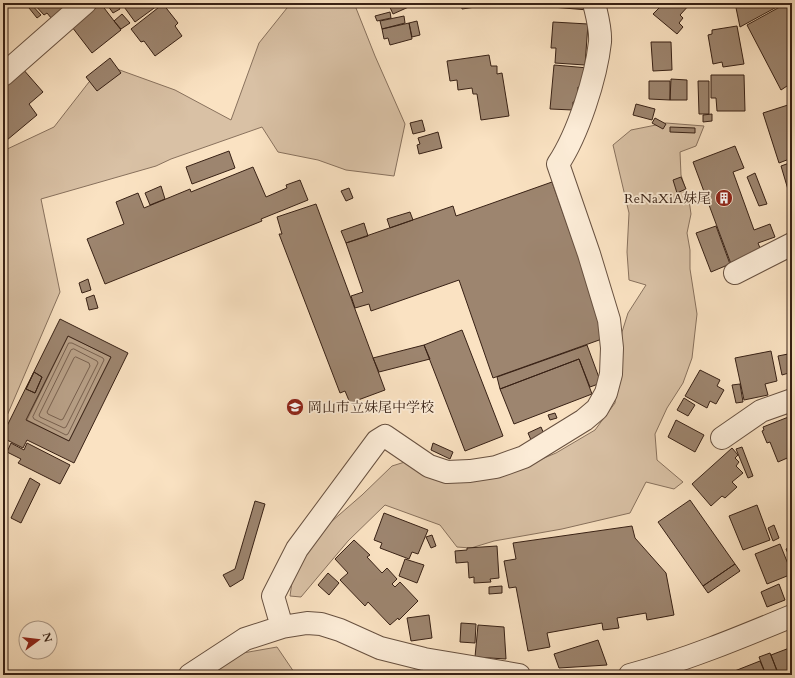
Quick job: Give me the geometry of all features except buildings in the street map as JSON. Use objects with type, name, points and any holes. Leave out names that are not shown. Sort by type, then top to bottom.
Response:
[{"type":"street","points":[[4,73],[85,3]]},
{"type":"street","points":[[282,627],[273,596],[276,590],[297,549],[377,441],[385,436],[429,466],[447,472],[470,471],[496,467],[524,457],[584,420],[597,408],[606,393],[611,374],[612,348],[609,320],[589,254],[558,164],[566,152],[578,123],[594,75],[600,41],[599,21],[594,3]]},
{"type":"street","points":[[734,273],[792,244]]},
{"type":"street","points":[[722,438],[761,411],[792,400]]},
{"type":"street","points":[[630,675],[663,671],[792,616]]},
{"type":"street","points":[[190,675],[244,639],[282,627],[307,623],[321,624],[340,630],[380,648],[424,659],[519,675]]},
{"type":"shaded area","points":[[291,3],[354,3],[375,56],[405,124],[394,176],[346,170],[318,160],[278,152],[262,127],[171,159],[156,166],[41,199],[60,292],[3,425],[3,151],[54,127],[103,64],[175,90],[231,120],[259,43]]},
{"type":"shaded area","points":[[666,123],[704,126],[696,146],[680,152],[681,175],[689,200],[691,214],[687,233],[690,250],[690,269],[697,314],[692,358],[683,383],[667,408],[655,434],[657,460],[683,482],[674,489],[646,482],[630,513],[562,529],[494,541],[471,548],[457,547],[440,525],[385,505],[348,541],[301,597],[290,596],[292,582],[304,552],[324,528],[362,495],[392,466],[408,461],[508,473],[556,453],[595,430],[615,403],[622,332],[628,313],[646,285],[629,280],[627,252],[629,213],[613,145],[631,130]]},
{"type":"shaded area","points":[[277,647],[296,675],[205,675],[243,653]]},
{"type":"water","points":[[68,336],[111,357],[69,441],[27,420]]},
{"type":"place","name":"ReNaXiA妹尾","points":[[724,198]]},
{"type":"place","name":"岡山市立妹尾中学校","points":[[295,407]]}]
